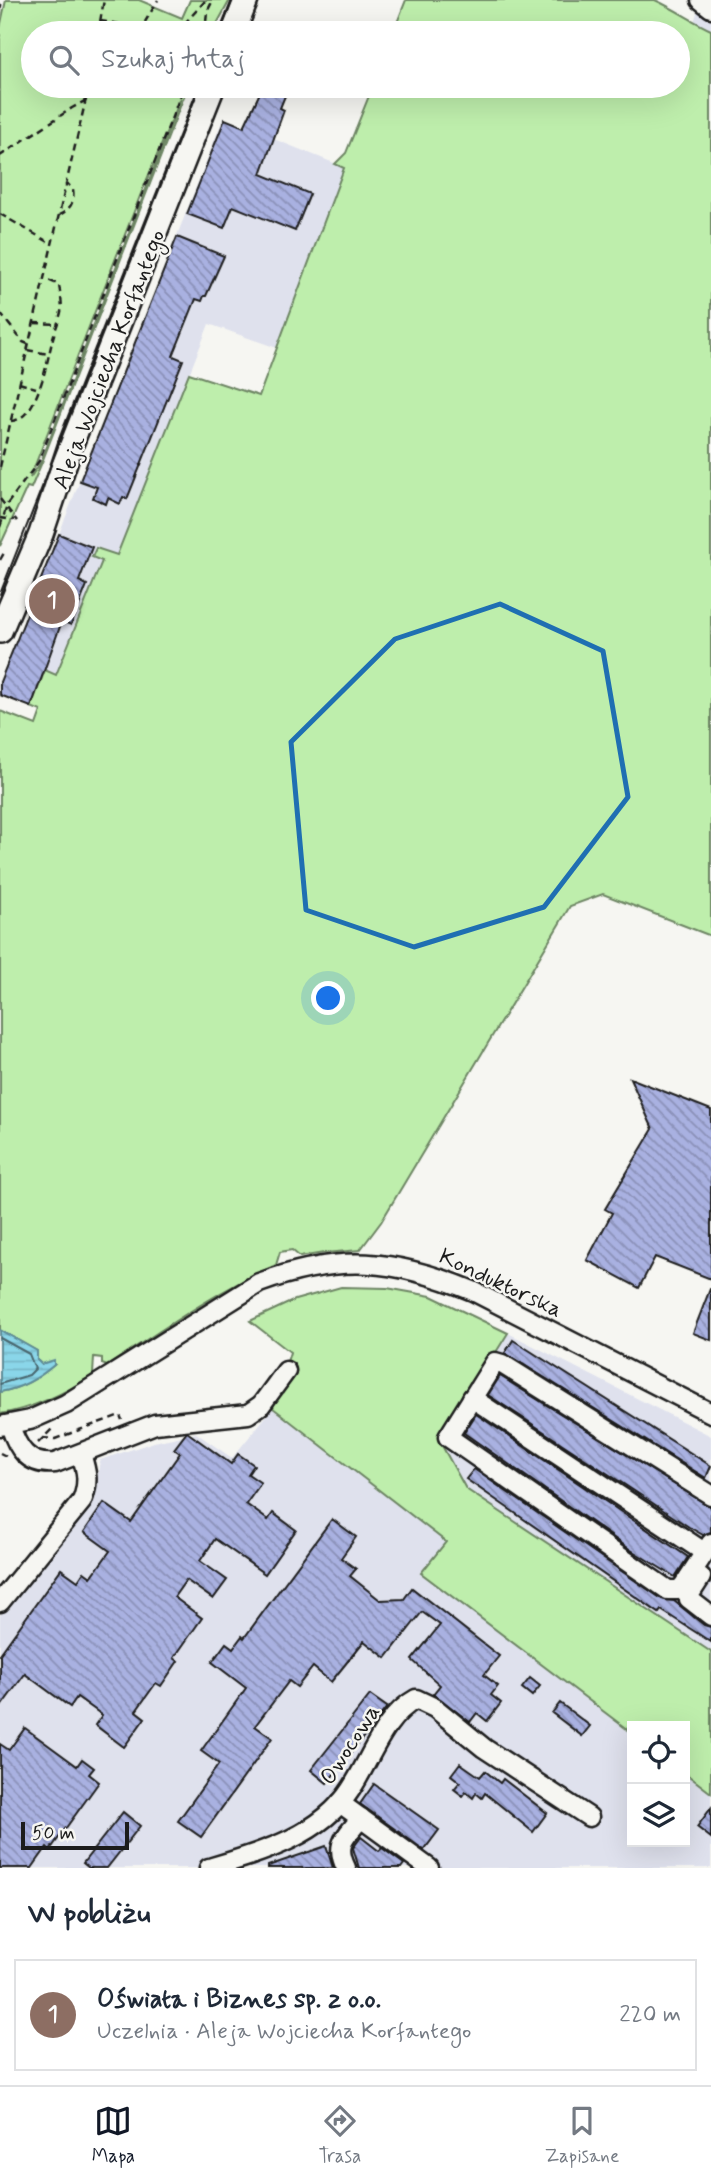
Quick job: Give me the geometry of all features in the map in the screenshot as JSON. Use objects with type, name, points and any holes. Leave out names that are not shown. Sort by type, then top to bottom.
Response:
[{"type":"main road","points":[[238,21],[246,0]]},
{"type":"main road","name":"Aleja Wojciecha Korfantego","points":[[0,631],[6,604],[51,508],[71,444],[208,98]]},
{"type":"street","points":[[701,0],[711,8]]},
{"type":"street","name":"Konduktorska","points":[[5,1426],[41,1416],[66,1404],[260,1283],[287,1273],[341,1262],[388,1265],[412,1270],[473,1291],[711,1413]]},
{"type":"street","points":[[709,1553],[683,1586],[678,1590],[668,1590],[448,1437],[495,1362],[711,1495]]},
{"type":"street","points":[[5,1426],[20,1450],[36,1462],[55,1463],[155,1424],[248,1414],[261,1405],[286,1371]]},
{"type":"street","points":[[472,1398],[709,1553]]},
{"type":"street","points":[[0,1602],[82,1501],[87,1487],[87,1473],[81,1454]]},
{"type":"street","points":[[709,1553],[689,1599],[711,1616]]},
{"type":"street","name":"Owocowa","points":[[209,1868],[248,1857],[308,1831],[340,1804],[351,1790],[390,1721],[404,1705],[416,1699],[435,1708],[484,1748],[589,1817]]},
{"type":"street","points":[[340,1804],[429,1868]]},
{"type":"street","points":[[346,1868],[339,1849],[341,1842],[361,1818]]},
{"type":"path","points":[[0,11],[2,0]]},
{"type":"path","points":[[100,21],[104,0]]},
{"type":"path","points":[[146,21],[158,0]]},
{"type":"path","points":[[187,21],[206,0]]},
{"type":"path","points":[[206,21],[213,0]]},
{"type":"path","points":[[0,467],[87,98]]},
{"type":"path","points":[[0,156],[91,98]]},
{"type":"path","points":[[0,527],[6,508],[39,461],[179,98]]},
{"type":"path","points":[[59,215],[68,210],[73,201],[73,190],[67,183]]},
{"type":"path","points":[[0,214],[52,244]]},
{"type":"path","points":[[10,421],[23,417],[38,389],[62,309],[59,285],[44,279]]},
{"type":"path","points":[[0,313],[23,342],[29,344]]},
{"type":"path","points":[[33,323],[56,324]]},
{"type":"path","points":[[27,350],[50,354]]},
{"type":"path","points":[[19,383],[38,389]]},
{"type":"path","points":[[0,499],[16,520],[1,518]]},
{"type":"path","points":[[0,560],[4,553]]},
{"type":"path","points":[[42,1438],[55,1439],[120,1415],[129,1433]]},
{"type":"path","points":[[35,1446],[56,1426]]},
{"type":"path","points":[[0,1453],[4,1457],[9,1455]]},
{"type":"highlighted area","points":[[500,604],[603,651],[628,797],[544,907],[414,947],[306,910],[291,742],[395,639]]},
{"type":"shaded area","points":[[701,0],[711,0],[711,30],[694,22]]},
{"type":"shaded area","points":[[223,119],[344,167],[277,348],[209,324],[117,556],[95,548],[92,557],[102,561],[56,676],[10,658]]},
{"type":"shaded area","points":[[508,1333],[711,1436],[711,1652],[466,1489],[440,1442]]},
{"type":"shaded area","points":[[273,1408],[446,1542],[422,1573],[627,1729],[627,1847],[690,1847],[690,1777],[711,1793],[711,1868],[0,1868],[0,1615],[95,1494],[100,1460],[154,1442],[196,1433],[232,1458]]},
{"type":"green space","points":[[6,0],[139,0],[182,18],[190,0],[230,0],[219,21],[21,21],[21,98],[181,98],[183,98],[42,462],[31,488],[27,487],[0,546],[0,28]],"holes":[[[181,98],[41,462],[30,478]]]},
{"type":"green space","points":[[406,0],[655,0],[711,30],[711,936],[603,894],[570,906],[381,1222],[360,1250],[300,1257],[292,1250],[280,1252],[276,1265],[211,1299],[107,1366],[102,1364],[102,1358],[94,1357],[93,1375],[82,1382],[37,1404],[0,1414],[0,1392],[29,1382],[54,1365],[41,1364],[37,1360],[37,1351],[0,1330],[0,711],[36,725],[41,711],[31,707],[45,670],[56,675],[102,561],[92,557],[96,548],[117,555],[189,373],[259,396],[344,168],[335,164],[346,153],[368,98],[690,98],[690,21],[398,21]]},
{"type":"green space","points":[[341,1287],[387,1288],[431,1296],[508,1333],[440,1442],[466,1489],[711,1652],[711,1793],[690,1777],[690,1721],[627,1721],[627,1729],[421,1573],[446,1542],[273,1408],[290,1352],[250,1321],[295,1300]]},
{"type":"water","points":[[0,1330],[37,1351],[37,1360],[41,1364],[54,1360],[54,1365],[29,1382],[0,1392]]},
{"type":"building","points":[[257,98],[284,98],[280,108],[284,110],[261,174],[310,194],[295,231],[233,206],[224,228],[187,214],[225,119],[244,127]]},
{"type":"building","points":[[177,237],[224,256],[206,296],[202,301],[196,299],[173,356],[183,360],[127,499],[123,497],[120,504],[108,498],[106,504],[93,498],[97,487],[80,481]]},
{"type":"building","points":[[59,534],[92,547],[79,581],[87,585],[71,625],[62,621],[31,707],[0,695],[0,682]]},
{"type":"building","points":[[630,1078],[711,1110],[711,1279],[655,1257],[639,1288],[587,1260],[612,1213],[605,1209],[653,1129]]},
{"type":"building","points":[[711,1289],[711,1340],[693,1333]]},
{"type":"building","points":[[513,1340],[711,1466],[706,1478],[505,1353]]},
{"type":"building","points":[[500,1376],[711,1507],[711,1532],[703,1535],[689,1527],[488,1395]]},
{"type":"building","points":[[476,1414],[688,1557],[675,1577],[631,1550],[464,1433]]},
{"type":"building","points":[[187,1432],[231,1464],[238,1454],[254,1465],[248,1474],[261,1483],[246,1504],[268,1520],[273,1513],[296,1530],[265,1574],[215,1539],[200,1561],[227,1580],[213,1599],[186,1580],[174,1597],[202,1618],[174,1658],[178,1661],[161,1686],[156,1683],[136,1711],[145,1718],[124,1747],[95,1725],[102,1715],[77,1697],[70,1707],[25,1674],[0,1708],[0,1654],[61,1569],[78,1581],[84,1572],[91,1577],[110,1551],[84,1532],[104,1503],[131,1522],[180,1453],[174,1449]]},
{"type":"building","points":[[474,1469],[662,1599],[674,1601],[704,1625],[711,1627],[711,1642],[661,1610],[659,1613],[466,1479]]},
{"type":"building","points":[[332,1519],[356,1537],[341,1558],[356,1569],[350,1576],[380,1600],[404,1599],[412,1588],[499,1656],[484,1675],[498,1686],[491,1695],[501,1703],[487,1721],[477,1713],[470,1722],[433,1694],[440,1685],[412,1660],[440,1625],[422,1612],[386,1658],[364,1641],[331,1682],[313,1667],[297,1687],[289,1681],[255,1726],[272,1738],[201,1837],[178,1821],[219,1764],[201,1751],[246,1688],[212,1662],[226,1643],[233,1648],[242,1636],[244,1638]]},
{"type":"building","points":[[530,1678],[540,1686],[532,1696],[522,1688]]},
{"type":"building","points":[[370,1695],[387,1707],[327,1783],[311,1770]]},
{"type":"building","points":[[560,1703],[590,1726],[582,1736],[552,1713]]},
{"type":"building","points":[[25,1728],[77,1766],[82,1759],[94,1768],[89,1774],[99,1782],[50,1850],[47,1847],[32,1868],[0,1868],[0,1744],[9,1750]]},
{"type":"building","points":[[460,1763],[480,1777],[485,1771],[500,1783],[503,1779],[547,1813],[533,1832],[485,1793],[482,1798],[476,1793],[473,1798],[466,1792],[463,1796],[454,1789],[460,1782],[451,1775]]},
{"type":"building","points":[[374,1784],[439,1830],[424,1850],[360,1804]]},
{"type":"building","points":[[711,1808],[711,1838],[697,1827]]},
{"type":"building","points":[[123,1812],[140,1826],[107,1868],[89,1868],[83,1863]]},
{"type":"building","points":[[361,1837],[379,1851],[382,1848],[404,1864],[401,1868],[359,1868],[353,1848]]},
{"type":"building","points":[[326,1846],[333,1868],[268,1868],[268,1866]]},
{"type":"tram line","points":[[225,21],[233,0]]},
{"type":"tram line","points":[[0,594],[195,98]]},
{"type":"place","name":"Oświata i Biznes sp. z o.o.","points":[[52,601]]}]
